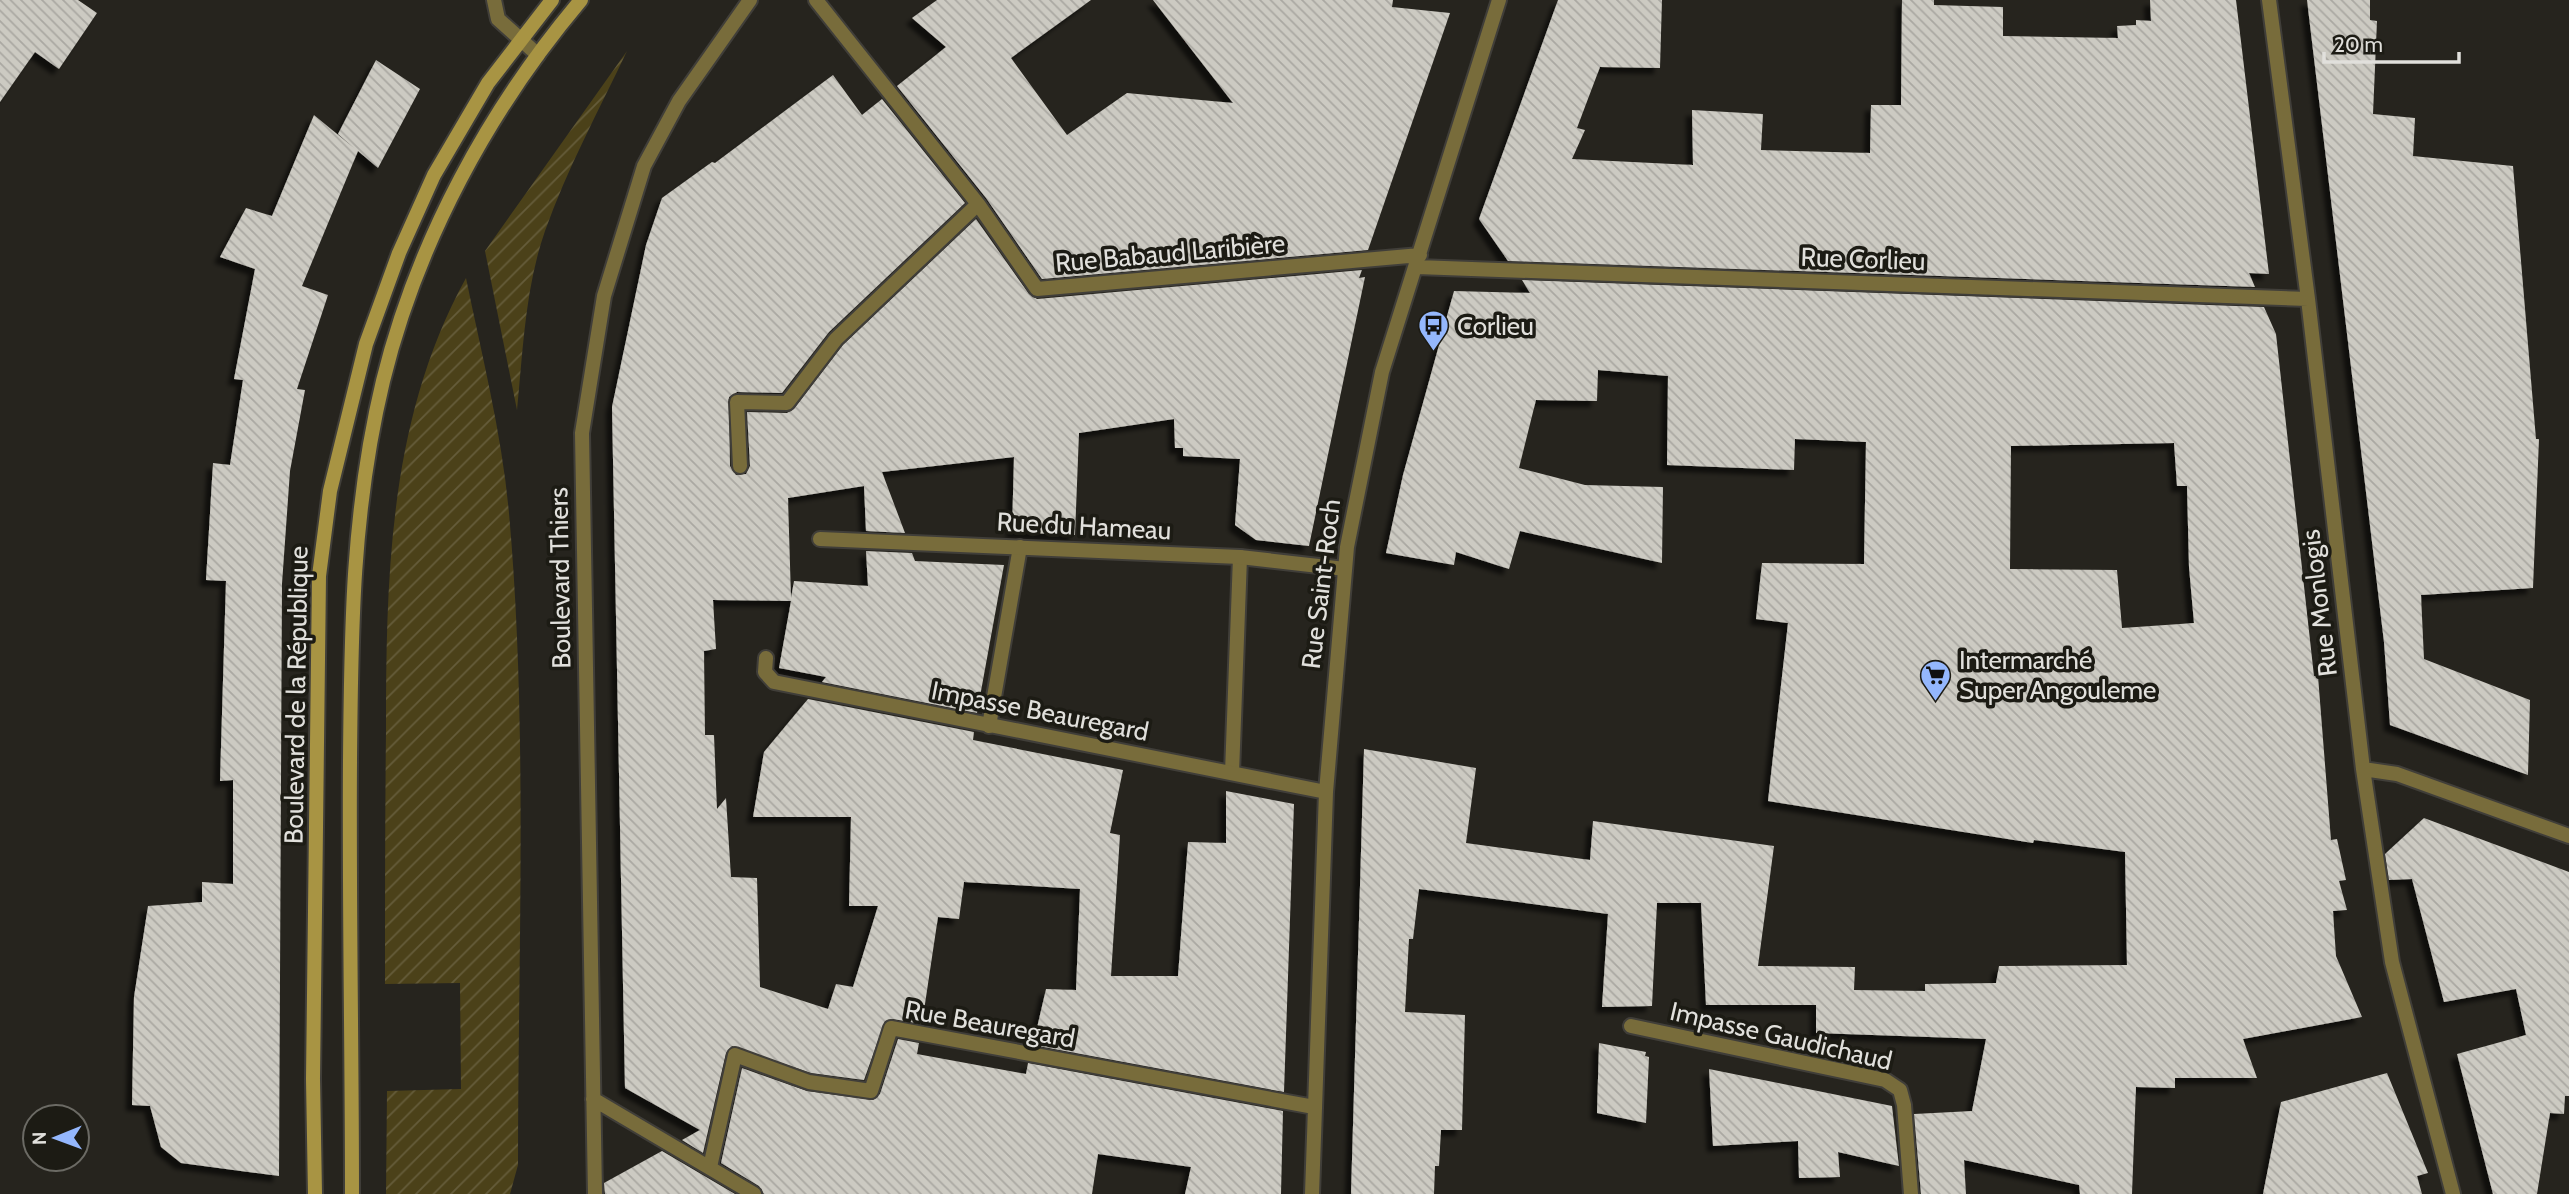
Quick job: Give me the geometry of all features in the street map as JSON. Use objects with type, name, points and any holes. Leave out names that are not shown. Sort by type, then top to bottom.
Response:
[{"type":"main road","name":"Boulevard de la République","points":[[315,1194],[313,1079],[319,576],[330,491],[366,344],[399,253],[434,175],[488,83],[552,0]]},
{"type":"main road","name":"Boulevard de la République","points":[[352,1194],[351,659],[353,566],[362,489],[383,382],[423,259],[453,192],[538,55],[581,0]]},
{"type":"street","points":[[494,0],[498,19],[519,41],[538,55]]},
{"type":"street","name":"Boulevard Thiers","points":[[595,1194],[582,433],[604,296],[644,166],[678,101],[750,0]]},
{"type":"street","name":"Rue Babaud Laribière","points":[[816,0],[978,204],[1037,289],[1418,261]]},
{"type":"street","name":"Rue Saint-Roch","points":[[1312,1194],[1326,792],[1345,569],[1356,488],[1382,372],[1499,0]]},
{"type":"street","name":"Rue Monlogis","points":[[2269,0],[2308,299],[2363,769],[2392,962],[2453,1194]]},
{"type":"street","points":[[740,466],[737,402],[787,403],[836,339],[978,204]]},
{"type":"street","name":"Rue Corlieu","points":[[1418,261],[2308,299]]},
{"type":"street","name":"Rue du Hameau","points":[[820,539],[1240,557],[1345,569]]},
{"type":"street","points":[[989,726],[1020,547]]},
{"type":"street","points":[[1232,773],[1240,557]]},
{"type":"street","name":"Impasse Beauregard","points":[[766,658],[765,672],[774,682],[1326,792]]},
{"type":"street","points":[[2363,769],[2397,774],[2569,836]]},
{"type":"street","name":"Impasse Gaudichaud","points":[[1631,1026],[1885,1080],[1900,1090],[1904,1105],[1911,1194]]},
{"type":"street","name":"Rue Beauregard","points":[[710,1167],[735,1055],[809,1082],[871,1091],[891,1028],[1314,1107]]},
{"type":"street","points":[[593,1099],[754,1194]]},
{"type":"shaded area","points":[[627,51],[563,185],[538,253],[526,320],[517,410],[485,251]]},
{"type":"shaded area","points":[[466,278],[502,454],[515,594],[521,839],[518,1165],[510,1194],[386,1194],[387,1091],[461,1089],[460,983],[385,984],[385,794],[388,614],[397,498],[421,386],[440,331]]},
{"type":"building","points":[[0,0],[78,0],[97,13],[59,69],[35,52],[0,102]]},
{"type":"building","points":[[937,0],[1091,0],[1011,58],[1067,135],[1127,93],[1233,103],[1153,0],[1393,0],[1392,7],[1450,13],[1368,250],[1042,279],[986,198],[897,86],[946,47],[912,18]]},
{"type":"building","points":[[1558,0],[1662,0],[1660,68],[1600,67],[1577,128],[1585,130],[1572,159],[1693,165],[1692,110],[1763,114],[1761,150],[1870,153],[1871,105],[1901,105],[1902,0],[1934,0],[1934,5],[2003,7],[2003,36],[2118,38],[2117,26],[2136,25],[2136,20],[2151,21],[2150,0],[2236,0],[2269,274],[2249,273],[2255,287],[1508,261],[1479,219]]},
{"type":"building","points":[[2307,0],[2370,0],[2370,20],[2377,21],[2373,114],[2415,118],[2413,156],[2513,166],[2536,439],[2539,439],[2533,588],[2421,595],[2424,659],[2530,700],[2528,775],[2390,725],[2384,642]]},
{"type":"building","points":[[376,60],[420,89],[378,168],[358,151],[302,286],[328,295],[297,389],[305,390],[290,471],[282,584],[279,1176],[181,1163],[161,1147],[150,1106],[132,1105],[134,997],[148,906],[202,902],[202,882],[233,884],[233,780],[220,781],[226,581],[206,580],[213,463],[230,465],[243,380],[234,379],[255,269],[220,257],[246,208],[272,216],[314,115],[354,148],[338,134]]},
{"type":"building","points":[[833,75],[862,115],[882,99],[965,203],[829,332],[782,393],[737,392],[729,397],[730,466],[736,475],[746,474],[750,466],[747,412],[787,413],[794,409],[843,345],[976,219],[1029,294],[1037,299],[1362,270],[1359,278],[1365,277],[1309,546],[1256,540],[1235,525],[1240,459],[1183,456],[1183,448],[1175,448],[1174,419],[1079,433],[1075,535],[1012,532],[1014,457],[882,472],[905,533],[866,531],[864,486],[788,498],[791,598],[794,581],[868,586],[866,551],[912,553],[915,561],[1004,565],[977,713],[822,682],[826,677],[779,668],[791,601],[713,600],[716,649],[704,651],[705,735],[714,735],[717,809],[726,798],[731,877],[757,878],[760,987],[828,1009],[836,984],[853,987],[878,906],[849,906],[851,817],[753,817],[764,752],[808,699],[974,732],[973,740],[1123,770],[1110,833],[1120,835],[1111,976],[1178,976],[1188,842],[1226,843],[1226,791],[1294,804],[1284,1092],[1033,1045],[1046,989],[1076,990],[1080,889],[964,882],[959,919],[938,917],[922,1024],[893,1019],[885,1021],[864,1080],[811,1073],[732,1046],[726,1053],[703,1153],[682,1140],[700,1130],[625,1088],[612,407],[646,245],[662,198],[712,162],[715,163]]},
{"type":"building","points":[[1522,280],[2264,307],[2276,334],[2314,676],[2318,676],[2331,840],[2337,839],[2346,880],[2339,881],[2347,910],[2333,911],[2336,956],[2362,1017],[2243,1039],[2257,1078],[2175,1078],[2175,1088],[2136,1087],[2132,1194],[2080,1194],[2079,1185],[1964,1160],[1966,1194],[1921,1194],[1914,1114],[1972,1111],[1986,1039],[1816,1033],[1816,1005],[1706,1005],[1701,903],[1657,903],[1652,1006],[1602,1007],[1608,914],[1419,889],[1413,939],[1409,939],[1405,1012],[1465,1015],[1462,1130],[1441,1130],[1434,1194],[1351,1194],[1364,749],[1476,768],[1466,843],[1590,860],[1593,821],[1774,846],[1758,966],[1855,967],[1854,990],[1925,991],[1925,984],[1996,983],[1999,966],[2127,965],[2125,852],[2034,840],[2033,843],[1768,801],[1788,623],[1756,619],[1762,563],[1864,564],[1866,442],[1795,439],[1794,470],[1667,465],[1668,376],[1598,370],[1597,401],[1536,400],[1519,468],[1585,485],[1663,487],[1662,563],[1520,531],[1509,569],[1456,552],[1454,565],[1386,553],[1403,475],[1454,291],[1530,293]],"holes":[[[2174,443],[2177,486],[2187,486],[2189,567],[2194,623],[2122,628],[2117,570],[2010,569],[2011,446]]]},
{"type":"building","points":[[2424,818],[2569,872],[2569,1096],[2565,1096],[2564,1114],[2550,1113],[2537,1194],[2493,1194],[2457,1054],[2526,1035],[2516,989],[2444,1002],[2412,879],[2389,880],[2385,854]]},
{"type":"building","points":[[898,1039],[919,1043],[917,1054],[1026,1074],[1028,1063],[1283,1111],[1281,1194],[1185,1194],[1191,1167],[1098,1154],[1092,1194],[764,1194],[759,1186],[721,1163],[742,1068],[807,1091],[873,1100],[880,1094]]},
{"type":"building","points":[[1599,1043],[1646,1052],[1645,1056],[1649,1057],[1646,1123],[1597,1113]]},
{"type":"building","points":[[1709,1069],[1892,1106],[1899,1166],[1838,1152],[1840,1177],[1799,1178],[1798,1141],[1713,1146]]},
{"type":"building","points":[[2387,1073],[2428,1173],[2417,1176],[2422,1194],[2263,1194],[2281,1102]]},
{"type":"building","points":[[662,1151],[735,1194],[605,1194],[604,1183]]},
{"type":"place","name":"Corlieu","points":[[1434,353]]},
{"type":"place","name":"Intermarché Super Angouleme","points":[[1936,702]]}]
